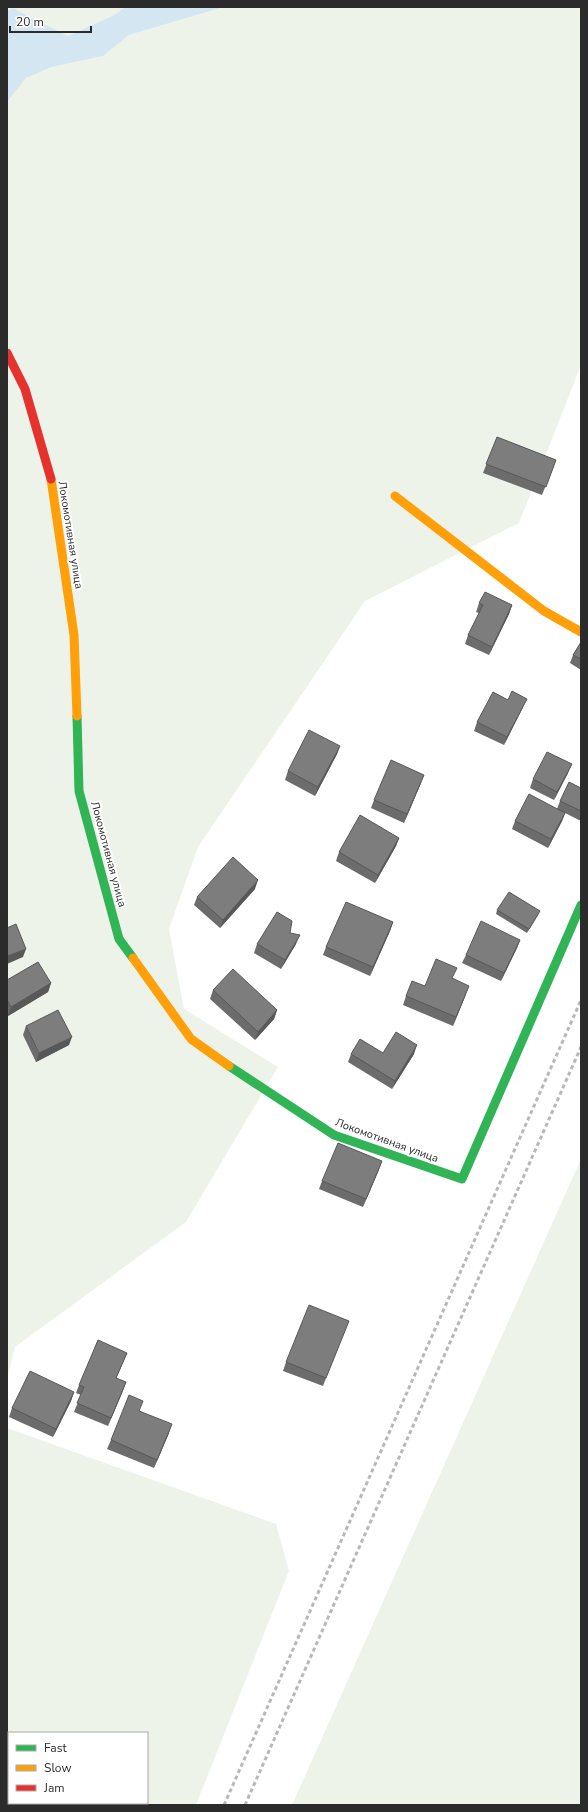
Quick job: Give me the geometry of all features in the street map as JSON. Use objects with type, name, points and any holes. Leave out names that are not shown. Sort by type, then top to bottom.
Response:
[{"type":"street","name":"Локомотивная улица","points":[[7,353],[25,389],[53,487],[74,635],[79,791],[119,940],[191,1039],[247,1079],[334,1135],[462,1179],[581,905]]},
{"type":"street","points":[[395,496],[544,611],[581,632]]},
{"type":"shaded area","points":[[7,7],[126,7],[114,15],[68,36],[13,8],[7,11]]},
{"type":"shaded area","points":[[224,7],[581,7],[581,365],[519,523],[365,601],[198,847],[169,929],[184,1009],[278,1067],[186,1222],[15,1347],[7,1379],[7,102],[26,78],[52,67],[103,56],[129,35]]},
{"type":"shaded area","points":[[581,1159],[581,1805],[292,1805]]},
{"type":"shaded area","points":[[7,1428],[276,1524],[289,1571],[196,1805],[7,1805]]},
{"type":"water","points":[[126,7],[224,7],[129,35],[103,56],[52,67],[26,78],[7,102],[7,11],[13,8],[68,36],[114,15]]},
{"type":"building","points":[[497,437],[556,460],[546,487],[486,464]]},
{"type":"building","points":[[485,592],[512,605],[492,647],[468,635],[483,605],[479,603]]},
{"type":"building","points":[[581,642],[581,659],[573,655]]},
{"type":"building","points":[[512,691],[527,699],[507,737],[477,722],[493,692],[508,700]]},
{"type":"building","points":[[309,730],[340,746],[318,787],[288,771]]},
{"type":"building","points":[[547,752],[572,764],[557,792],[533,779]]},
{"type":"building","points":[[391,760],[424,775],[407,814],[374,800]]},
{"type":"building","points":[[569,782],[581,788],[581,811],[560,801]]},
{"type":"building","points":[[529,794],[565,813],[551,839],[515,821]]},
{"type":"building","points":[[360,815],[399,838],[378,875],[339,852]]},
{"type":"building","points":[[233,857],[258,880],[223,920],[197,897]]},
{"type":"building","points":[[509,892],[540,911],[529,929],[497,910]]},
{"type":"building","points":[[346,902],[393,922],[373,967],[326,947]]},
{"type":"building","points":[[277,912],[292,921],[290,933],[300,935],[285,960],[257,944]]},
{"type":"building","points":[[481,921],[520,940],[504,973],[466,955]]},
{"type":"building","points":[[16,924],[26,949],[7,956],[7,928]]},
{"type":"building","points":[[436,959],[457,968],[452,978],[469,986],[456,1017],[406,996],[412,981],[425,986]]},
{"type":"building","points":[[38,962],[51,983],[11,1007],[7,1000],[7,980]]},
{"type":"building","points":[[233,969],[277,1010],[258,1032],[213,990]]},
{"type":"building","points":[[58,1010],[72,1037],[39,1053],[26,1026]]},
{"type":"building","points":[[396,1032],[417,1045],[395,1081],[351,1054],[360,1039],[383,1053]]},
{"type":"building","points":[[338,1143],[382,1161],[366,1199],[322,1181]]},
{"type":"building","points":[[309,1305],[349,1321],[326,1378],[286,1362]]},
{"type":"building","points":[[98,1340],[127,1353],[116,1378],[126,1382],[111,1418],[77,1403],[84,1387],[79,1385]]},
{"type":"building","points":[[30,1371],[74,1392],[56,1429],[12,1408]]},
{"type":"building","points":[[129,1395],[143,1401],[139,1411],[172,1424],[157,1460],[111,1440]]},
{"type":"railway","points":[[224,1805],[581,1000]]},
{"type":"railway","points":[[245,1805],[581,1047]]},
{"type":"traffic: fast","points":[[77,716],[79,791],[119,939],[133,958]]},
{"type":"traffic: fast","points":[[229,1066],[334,1135],[462,1179],[581,905]]},
{"type":"traffic: slow","points":[[51,479],[74,635],[77,716]]},
{"type":"traffic: slow","points":[[395,496],[544,611],[581,632]]},
{"type":"traffic: slow","points":[[133,958],[191,1039],[229,1066]]},
{"type":"traffic: jam","points":[[7,353],[25,389],[51,479]]}]
